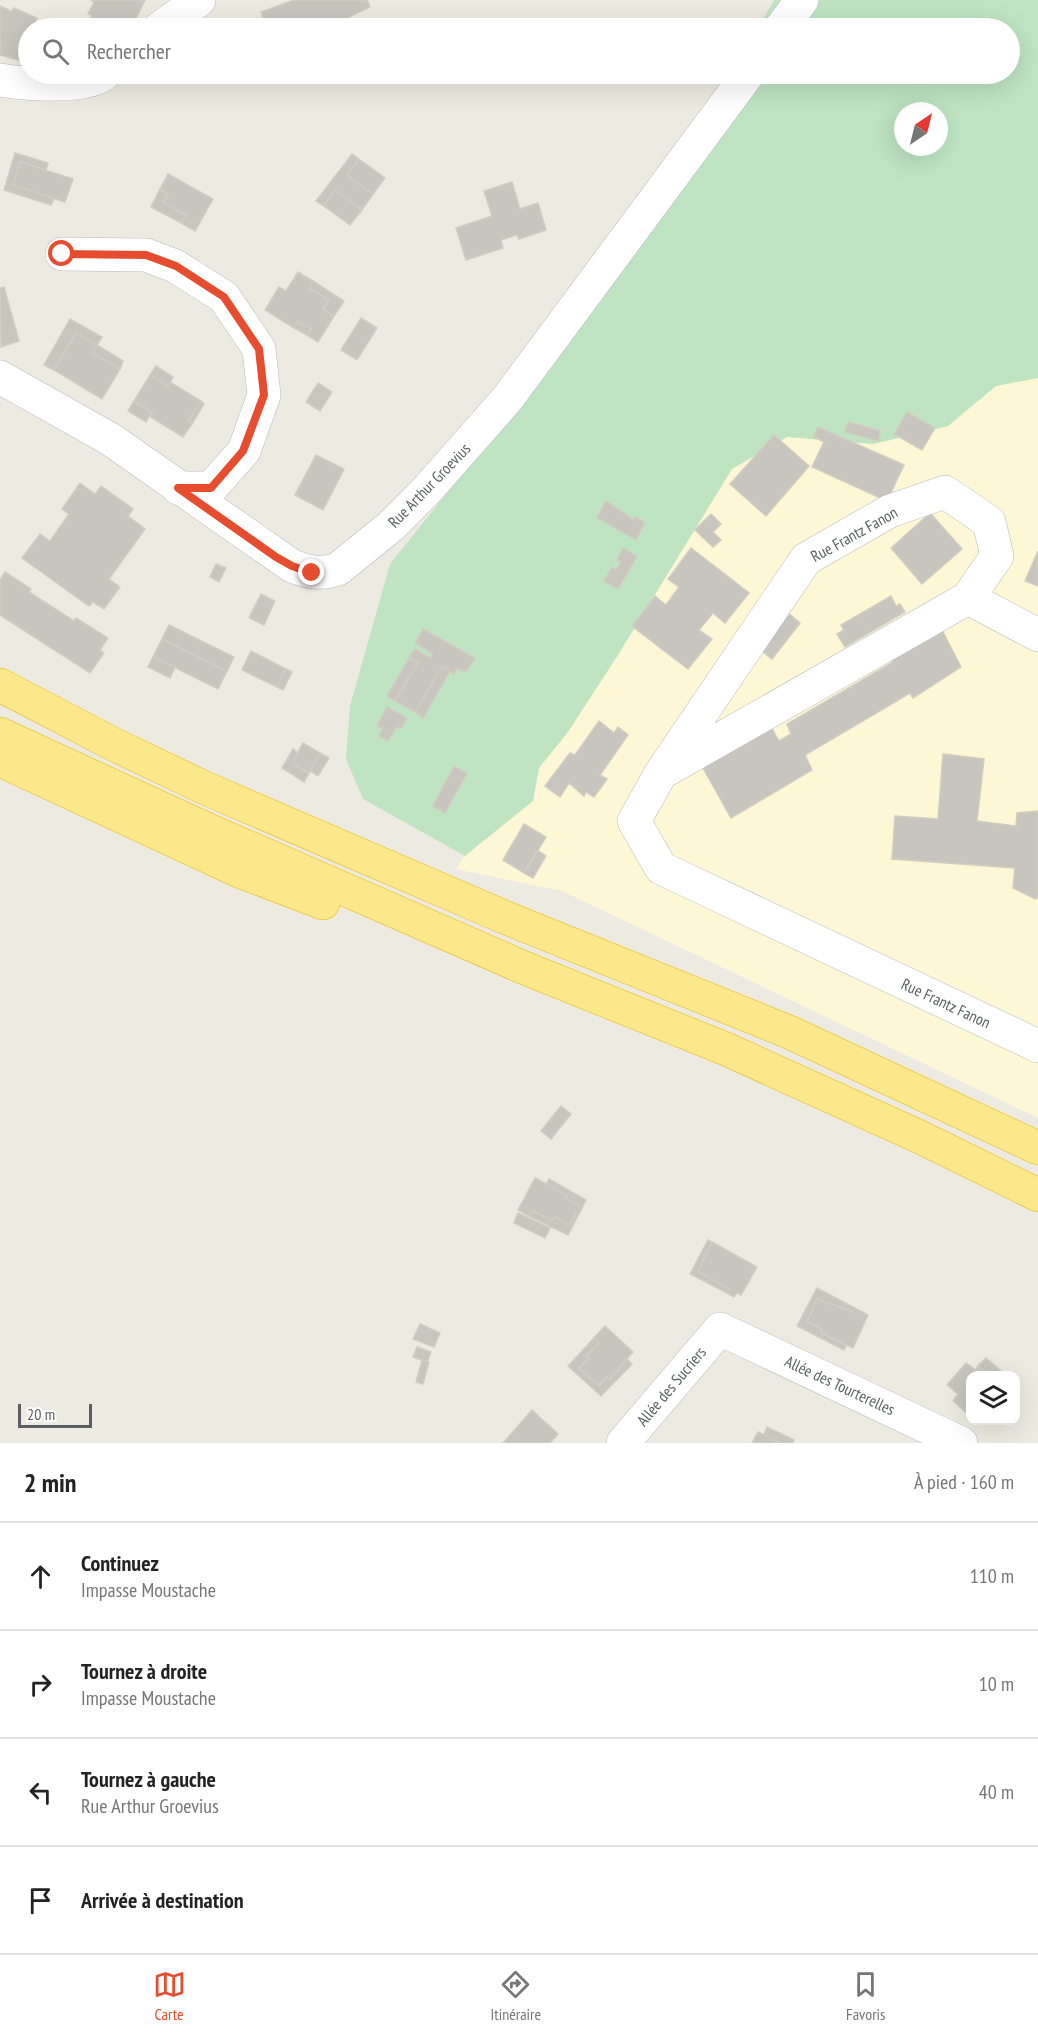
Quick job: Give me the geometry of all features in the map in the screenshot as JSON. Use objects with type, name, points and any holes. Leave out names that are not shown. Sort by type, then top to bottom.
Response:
[{"type":"highway","points":[[0,685],[115,745],[266,815],[504,917],[789,1032],[1038,1148]]},
{"type":"highway","points":[[0,734],[172,814],[527,969],[726,1049],[920,1137],[1038,1195]]},
{"type":"highway","points":[[0,760],[239,872],[336,908],[527,969]]},
{"type":"street","points":[[174,18],[199,0]]},
{"type":"street","points":[[788,18],[802,0]]},
{"type":"street","points":[[0,80],[18,81]]},
{"type":"street","name":"Rue Arthur Groevius","points":[[0,377],[110,440],[292,566],[312,573],[328,573],[338,569],[391,526],[426,491],[508,398],[740,84]]},
{"type":"street","points":[[62,254],[146,255],[176,266],[224,297],[259,349],[264,395],[243,451],[211,488],[178,488]]},
{"type":"street","name":"Rue Frantz Fanon","points":[[661,772],[968,598],[997,556],[988,522],[945,492],[890,511],[806,559],[661,772],[634,821],[661,868],[1038,1046]]},
{"type":"street","points":[[968,598],[1038,634]]},
{"type":"street","name":"Allée des Sucriers","points":[[622,1443],[720,1329]]},
{"type":"street","name":"Allée des Tourterelles","points":[[720,1329],[960,1443]]},
{"type":"shaded area","points":[[1038,320],[1038,1118],[562,891],[456,869],[771,378]]},
{"type":"green space","points":[[774,0],[1038,0],[1038,378],[996,386],[948,426],[873,444],[787,437],[732,469],[618,655],[568,732],[539,768],[533,801],[465,856],[363,799],[346,759],[350,706],[390,564],[538,379],[726,84],[1020,84],[1020,18],[764,18]]},
{"type":"building","points":[[91,0],[145,0],[136,18],[91,18],[92,15],[88,14],[94,2]]},
{"type":"building","points":[[294,0],[367,0],[370,7],[347,18],[263,18],[261,12]]},
{"type":"building","points":[[0,6],[11,11],[14,8],[37,18],[18,18],[18,60],[0,55]]},
{"type":"building","points":[[15,153],[48,163],[46,170],[20,162],[13,185],[54,198],[51,205],[4,190]]},
{"type":"building","points":[[352,154],[359,159],[347,175],[373,194],[362,210],[335,190],[324,206],[316,201]]},
{"type":"building","points":[[359,159],[385,178],[373,194],[347,175]]},
{"type":"building","points":[[20,162],[73,179],[65,202],[13,185]]},
{"type":"building","points":[[168,174],[213,199],[195,231],[181,223],[186,215],[163,202],[168,194],[160,189]]},
{"type":"building","points":[[512,182],[520,209],[538,203],[546,230],[519,239],[517,235],[501,240],[503,248],[466,260],[456,228],[492,216],[484,191]]},
{"type":"building","points":[[160,189],[168,194],[163,202],[186,215],[181,223],[151,207]]},
{"type":"building","points":[[335,190],[362,210],[350,225],[324,206]]},
{"type":"building","points":[[298,272],[313,281],[309,288],[329,300],[323,309],[334,316],[318,342],[307,335],[311,329],[298,321],[294,328],[265,310],[279,287],[286,291]]},
{"type":"building","points":[[313,281],[344,301],[334,316],[323,309],[329,300],[309,288]]},
{"type":"building","points":[[4,287],[19,341],[1,347],[0,288]]},
{"type":"building","points":[[361,318],[377,328],[357,360],[341,350]]},
{"type":"building","points":[[70,319],[102,337],[97,345],[76,333],[54,370],[44,365]]},
{"type":"building","points":[[298,321],[311,329],[307,335],[294,328]]},
{"type":"building","points":[[76,333],[97,345],[92,353],[120,369],[102,399],[54,370]]},
{"type":"building","points":[[97,345],[123,361],[120,369],[92,353]]},
{"type":"building","points":[[156,366],[173,377],[168,386],[150,375]]},
{"type":"building","points":[[150,375],[168,386],[170,382],[201,401],[188,422],[192,424],[183,437],[149,416],[152,412],[134,401]]},
{"type":"building","points":[[318,383],[332,392],[320,411],[306,402]]},
{"type":"building","points":[[134,401],[152,412],[146,422],[128,411]]},
{"type":"building","points":[[201,401],[204,404],[192,424],[188,422]]},
{"type":"building","points":[[907,412],[935,428],[922,450],[894,434]]},
{"type":"building","points":[[848,422],[881,431],[878,441],[845,432]]},
{"type":"building","points":[[818,427],[904,465],[887,501],[812,467],[824,442],[814,437]]},
{"type":"building","points":[[774,435],[809,466],[766,516],[730,484]]},
{"type":"building","points":[[316,455],[344,469],[323,510],[295,495]]},
{"type":"building","points":[[80,483],[95,494],[101,486],[133,509],[128,516],[145,529],[109,579],[120,587],[104,609],[93,602],[89,606],[22,558],[40,534],[50,541],[69,514],[62,509]]},
{"type":"building","points":[[606,501],[634,520],[635,517],[645,522],[636,540],[597,518]]},
{"type":"building","points":[[930,513],[962,549],[922,584],[891,548]]},
{"type":"building","points":[[711,514],[721,524],[713,532],[721,540],[713,547],[695,530]]},
{"type":"building","points":[[623,548],[637,556],[618,589],[604,581],[612,567],[616,570],[621,562],[617,560]]},
{"type":"building","points":[[691,548],[749,593],[725,623],[713,613],[699,630],[712,639],[688,669],[632,626],[655,596],[666,605],[679,587],[668,579]]},
{"type":"building","points":[[1038,551],[1038,586],[1025,581]]},
{"type":"building","points":[[216,564],[226,568],[219,582],[210,577]]},
{"type":"building","points":[[5,572],[31,589],[29,592],[74,621],[76,618],[108,638],[100,650],[104,653],[90,673],[0,615],[0,580]]},
{"type":"building","points":[[261,594],[275,601],[264,625],[249,618]]},
{"type":"building","points":[[891,596],[896,606],[900,604],[905,612],[845,647],[837,634],[844,630],[841,625]]},
{"type":"building","points":[[787,612],[800,623],[772,659],[758,648]]},
{"type":"building","points":[[169,625],[234,657],[227,671],[162,639]]},
{"type":"building","points":[[941,628],[961,667],[913,698],[910,693],[805,755],[812,770],[731,818],[703,768],[771,727],[779,741],[791,734],[787,724],[893,662],[890,658]]},
{"type":"building","points":[[423,629],[475,658],[466,672],[457,668],[454,674],[442,667],[415,712],[395,701],[418,663],[409,658],[414,649],[431,658],[433,654],[415,643]]},
{"type":"building","points":[[162,639],[227,671],[218,689],[153,657]]},
{"type":"building","points":[[251,651],[286,669],[277,687],[242,670]]},
{"type":"building","points":[[153,657],[175,667],[170,678],[148,667]]},
{"type":"building","points":[[409,658],[418,663],[395,701],[387,696]]},
{"type":"building","points":[[442,667],[450,671],[423,718],[415,712]]},
{"type":"building","points":[[286,669],[292,672],[283,690],[277,687]]},
{"type":"building","points":[[387,707],[407,718],[401,729],[396,727],[388,741],[379,736],[383,729],[377,726]]},
{"type":"building","points":[[599,721],[614,733],[618,727],[628,735],[600,775],[607,779],[594,797],[586,792],[584,796],[569,783],[560,797],[545,786],[570,753],[575,755]]},
{"type":"building","points":[[303,743],[320,753],[309,773],[292,763]]},
{"type":"building","points":[[293,749],[298,753],[292,763],[309,773],[304,782],[282,768]]},
{"type":"building","points":[[320,753],[329,758],[318,776],[310,771]]},
{"type":"building","points":[[943,754],[984,759],[977,821],[1016,826],[1017,813],[1038,811],[1038,897],[1035,899],[1013,888],[1015,868],[892,859],[895,816],[938,819]]},
{"type":"building","points":[[454,766],[467,773],[445,813],[433,806]]},
{"type":"building","points":[[524,824],[546,837],[524,873],[503,860]]},
{"type":"building","points":[[538,851],[546,856],[533,878],[524,873]]},
{"type":"building","points":[[561,1106],[571,1114],[551,1139],[541,1131]]},
{"type":"building","points":[[535,1178],[567,1195],[565,1198],[580,1206],[570,1225],[555,1217],[552,1221],[533,1211],[529,1216],[518,1210]]},
{"type":"building","points":[[549,1179],[586,1200],[568,1235],[529,1216],[533,1211],[552,1221],[555,1217],[570,1225],[580,1206],[565,1198],[567,1195],[546,1184]]},
{"type":"building","points":[[518,1213],[550,1228],[545,1238],[514,1223]]},
{"type":"building","points":[[708,1240],[712,1242],[698,1271],[729,1289],[727,1293],[690,1274]]},
{"type":"building","points":[[712,1242],[757,1267],[741,1295],[737,1293],[734,1297],[727,1293],[729,1289],[698,1271]]},
{"type":"building","points":[[817,1288],[855,1308],[853,1312],[817,1299],[807,1322],[822,1329],[821,1333],[846,1345],[844,1350],[797,1326]]},
{"type":"building","points":[[817,1299],[853,1312],[855,1308],[868,1315],[853,1348],[821,1333],[822,1329],[807,1322]]},
{"type":"building","points":[[420,1324],[440,1333],[434,1347],[413,1339]]},
{"type":"building","points":[[605,1326],[633,1352],[610,1379],[606,1376],[599,1386],[579,1368],[588,1359],[586,1356],[599,1343],[594,1338]]},
{"type":"building","points":[[594,1338],[599,1343],[586,1356],[588,1359],[579,1368],[599,1386],[606,1376],[610,1379],[627,1359],[632,1364],[601,1396],[568,1366]]},
{"type":"building","points":[[417,1347],[431,1352],[427,1362],[413,1357]]},
{"type":"building","points":[[986,1358],[1001,1371],[984,1371],[978,1366]]},
{"type":"building","points":[[422,1360],[429,1362],[423,1384],[416,1382]]},
{"type":"building","points":[[966,1363],[976,1370],[978,1366],[984,1371],[966,1371],[966,1412],[953,1401],[958,1394],[947,1385]]},
{"type":"building","points":[[532,1410],[558,1434],[550,1443],[503,1443]]},
{"type":"building","points":[[767,1427],[794,1440],[793,1443],[780,1443],[764,1435]]},
{"type":"building","points":[[758,1432],[780,1443],[752,1443]]},
{"type":"route","points":[[62,254],[146,255],[176,266],[224,297],[259,349],[264,395],[243,451],[211,488],[178,488],[276,557],[303,571],[312,573]]}]
